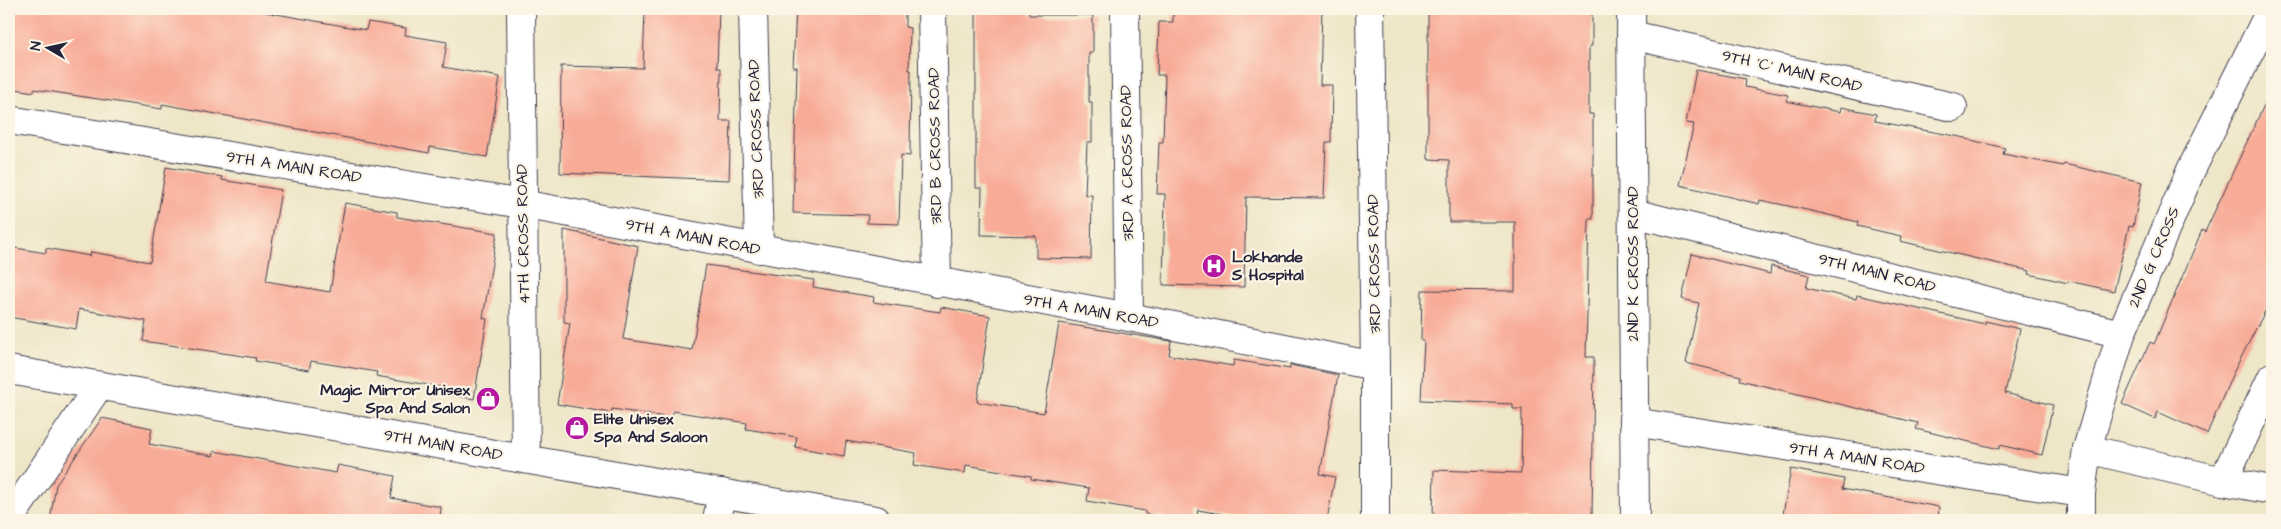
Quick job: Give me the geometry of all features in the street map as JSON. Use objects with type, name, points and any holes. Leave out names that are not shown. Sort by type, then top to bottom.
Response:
[{"type":"street","name":"3RD CROSS ROAD","points":[[753,9],[759,249]]},
{"type":"street","name":"3RD B CROSS ROAD","points":[[932,9],[937,283]]},
{"type":"street","name":"3RD A CROSS ROAD","points":[[1125,9],[1129,317]]},
{"type":"street","name":"3RD CROSS ROAD","points":[[1370,9],[1375,366],[1375,520]]},
{"type":"street","name":"2ND G CROSS","points":[[2081,520],[2081,493],[2087,450],[2121,334],[2191,170],[2271,9]]},
{"type":"street","name":"4TH CROSS ROAD","points":[[514,10],[522,204],[526,459]]},
{"type":"street","name":"9TH 'C' MAIN ROAD","points":[[1631,22],[1953,107]]},
{"type":"street","name":"2ND K CROSS ROAD","points":[[1631,22],[1635,520]]},
{"type":"street","name":"9TH A MAIN ROAD","points":[[9,120],[522,204],[937,283],[1129,317],[1375,366]]},
{"type":"street","name":"9TH MAIN ROAD","points":[[1633,213],[2121,334]]},
{"type":"street","name":"9TH MAIN ROAD","points":[[9,370],[876,520]]},
{"type":"street","points":[[2222,481],[2272,377]]},
{"type":"street","points":[[9,520],[98,386]]},
{"type":"street","name":"9TH A MAIN ROAD","points":[[1634,422],[2081,493]]},
{"type":"street","points":[[2087,450],[2222,481],[2272,490]]},
{"type":"street","points":[[717,520],[722,493]]},
{"type":"building","points":[[9,9],[248,9],[366,30],[368,22],[406,28],[405,35],[447,42],[443,67],[500,77],[487,157],[430,147],[429,153],[162,104],[162,109],[34,89],[34,92],[9,88]]},
{"type":"building","points":[[645,9],[719,9],[717,68],[721,68],[720,121],[731,121],[729,180],[560,173],[561,66],[643,68]]},
{"type":"building","points":[[796,9],[905,9],[905,27],[910,28],[910,156],[901,155],[899,224],[867,223],[868,215],[793,213],[797,67],[793,67]]},
{"type":"building","points":[[976,9],[1029,9],[1029,15],[1093,15],[1093,53],[1089,53],[1089,102],[1092,102],[1092,142],[1087,142],[1085,195],[1092,195],[1091,259],[1036,258],[1036,236],[981,235],[982,188],[976,188]]},
{"type":"building","points":[[1173,9],[1322,9],[1320,85],[1332,85],[1331,142],[1326,142],[1324,198],[1246,197],[1244,287],[1163,285],[1165,194],[1157,194],[1159,142],[1163,142],[1165,75],[1157,75],[1159,22],[1173,22]]},
{"type":"building","points":[[1428,9],[1592,9],[1592,46],[1589,46],[1589,114],[1593,114],[1593,219],[1589,219],[1586,357],[1594,357],[1592,520],[1433,518],[1434,470],[1521,473],[1522,409],[1513,409],[1513,404],[1421,400],[1424,341],[1421,341],[1422,290],[1515,291],[1515,222],[1449,222],[1449,160],[1428,159]]},
{"type":"building","points":[[1696,70],[1746,79],[1745,87],[1788,95],[1786,101],[1840,112],[1841,107],[1876,114],[1875,121],[1966,138],[2005,148],[2003,154],[2063,166],[2064,164],[2142,182],[2133,227],[2129,226],[2114,291],[2029,274],[2030,271],[1900,241],[1901,236],[1857,226],[1858,222],[1760,200],[1759,204],[1680,185],[1694,124],[1686,123]]},
{"type":"building","points":[[2272,88],[2272,298],[2233,373],[2207,434],[2158,412],[2155,419],[2122,404],[2150,342],[2154,344],[2202,230],[2205,232]]},
{"type":"building","points":[[166,167],[222,177],[222,180],[281,190],[266,281],[330,292],[345,203],[397,212],[397,217],[497,233],[483,318],[487,319],[474,399],[439,393],[440,387],[376,376],[377,372],[311,361],[309,370],[255,361],[256,358],[143,341],[146,321],[79,309],[76,329],[9,317],[9,247],[46,253],[46,248],[90,256],[91,252],[150,262]]},
{"type":"building","points":[[564,230],[638,246],[623,339],[692,350],[706,265],[814,280],[813,287],[874,297],[873,302],[940,312],[941,307],[990,316],[977,402],[1044,413],[1059,323],[1171,341],[1169,355],[1233,366],[1234,360],[1290,369],[1290,365],[1338,375],[1320,474],[1335,477],[1327,520],[1256,520],[1198,510],[1196,520],[1182,520],[1145,514],[1145,511],[1087,501],[1089,488],[1031,479],[1031,476],[966,465],[965,473],[914,465],[916,453],[846,441],[844,456],[795,447],[797,437],[746,429],[747,423],[673,411],[672,418],[612,409],[611,413],[557,404],[570,323],[564,322]]},
{"type":"building","points":[[1692,254],[1770,274],[1771,266],[1809,275],[1806,288],[1856,299],[1857,295],[1985,324],[1985,321],[2020,329],[2005,393],[2053,405],[2042,455],[2000,445],[1999,449],[1916,429],[1918,423],[1740,380],[1741,376],[1686,363],[1699,303],[1682,299]]},
{"type":"building","points":[[102,418],[152,428],[149,444],[213,456],[214,451],[336,473],[338,465],[395,476],[391,498],[441,507],[440,520],[50,520],[56,485]]},
{"type":"building","points":[[1791,469],[1844,479],[1842,489],[1939,507],[1938,520],[1782,520]]},
{"type":"place","name":"Lokhande S Hospital","points":[[1214,266]]},
{"type":"place","name":"Magic Mirror Unisex Spa And Salon","points":[[488,399]]},
{"type":"place","name":"Elite Unisex Spa And Saloon","points":[[577,428]]}]
